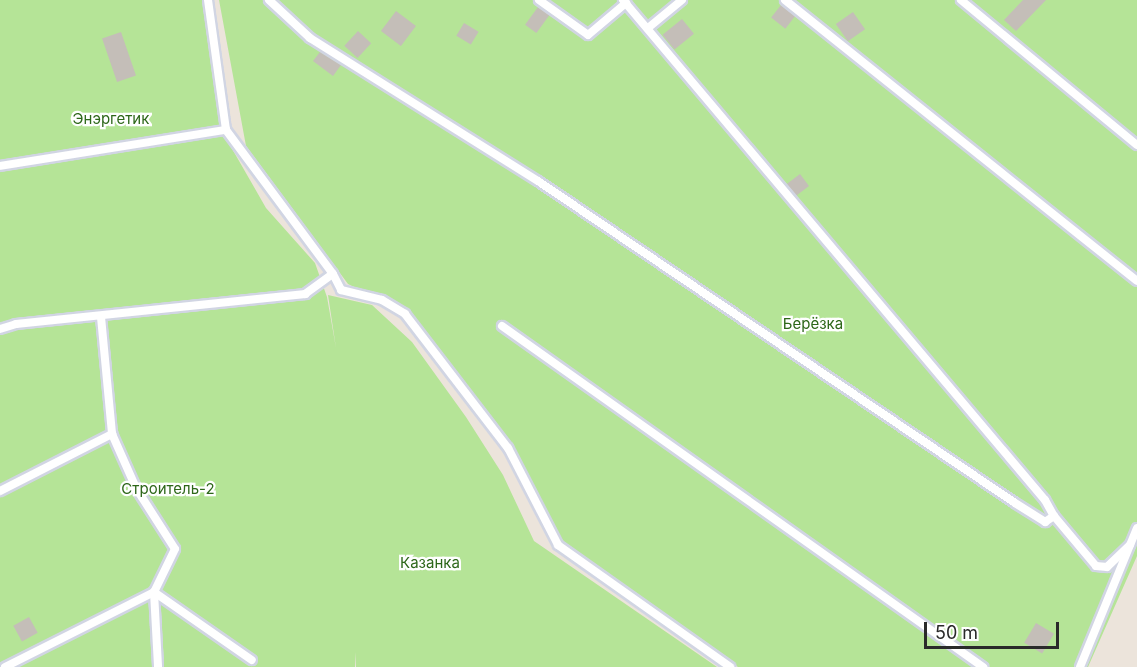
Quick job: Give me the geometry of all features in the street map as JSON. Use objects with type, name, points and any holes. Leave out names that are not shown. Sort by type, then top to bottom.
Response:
[{"type":"lane","points":[[208,0],[226,130],[333,274],[341,290],[382,300],[405,314],[508,448],[558,545],[730,667]]},
{"type":"lane","points":[[269,0],[310,38],[538,181],[1015,503],[1045,522],[1054,516]]},
{"type":"lane","points":[[539,0],[588,35],[625,2],[1045,500],[1054,516],[1096,566],[1107,567],[1130,545]]},
{"type":"lane","points":[[648,28],[682,0]]},
{"type":"lane","points":[[785,0],[1137,281]]},
{"type":"lane","points":[[961,0],[1137,145]]},
{"type":"lane","points":[[0,166],[226,130]]},
{"type":"lane","points":[[0,329],[16,324],[101,317],[305,294],[333,274]]},
{"type":"lane","points":[[101,317],[112,434],[136,488],[175,549],[154,592],[158,667]]},
{"type":"lane","points":[[502,326],[983,667]]},
{"type":"lane","points":[[0,491],[112,434]]},
{"type":"lane","points":[[1080,667],[1137,528]]},
{"type":"lane","points":[[154,592],[252,660]]},
{"type":"lane","points":[[5,667],[154,592]]},
{"type":"green space","points":[[0,0],[204,0],[227,140],[266,208],[315,263],[327,297],[336,348],[328,295],[372,305],[412,342],[466,417],[503,475],[534,541],[717,667],[356,667],[356,652],[355,667],[0,667]]},
{"type":"green space","name":"Берёзка","points":[[219,0],[1137,0],[1137,556],[1088,667],[738,667],[543,529],[501,442],[394,307],[348,284],[246,146]]},
{"type":"building","points":[[1023,0],[1046,0],[1016,31],[1004,20]]},
{"type":"building","points":[[781,5],[795,16],[785,29],[771,18]]},
{"type":"building","points":[[538,7],[549,15],[536,33],[525,25]]},
{"type":"building","points":[[396,11],[416,26],[401,46],[381,31]]},
{"type":"building","points":[[853,12],[865,29],[848,41],[836,24]]},
{"type":"building","points":[[682,19],[694,34],[675,49],[663,35]]},
{"type":"building","points":[[464,23],[479,32],[471,45],[456,36]]},
{"type":"building","points":[[358,31],[371,43],[358,58],[344,46]]},
{"type":"building","points":[[121,32],[136,75],[117,82],[102,39]]},
{"type":"building","points":[[320,52],[341,65],[333,76],[313,61]]},
{"type":"building","points":[[800,174],[809,186],[795,196],[786,184]]},
{"type":"building","points":[[29,617],[38,633],[22,641],[13,626]]},
{"type":"building","points":[[1036,623],[1054,634],[1042,654],[1024,643]]},
{"type":"park label","name":"Энэргетик","points":[[111,119]]},
{"type":"park label","name":"Строитель-2","points":[[168,489]]},
{"type":"park label","name":"Казанка","points":[[430,563]]}]
